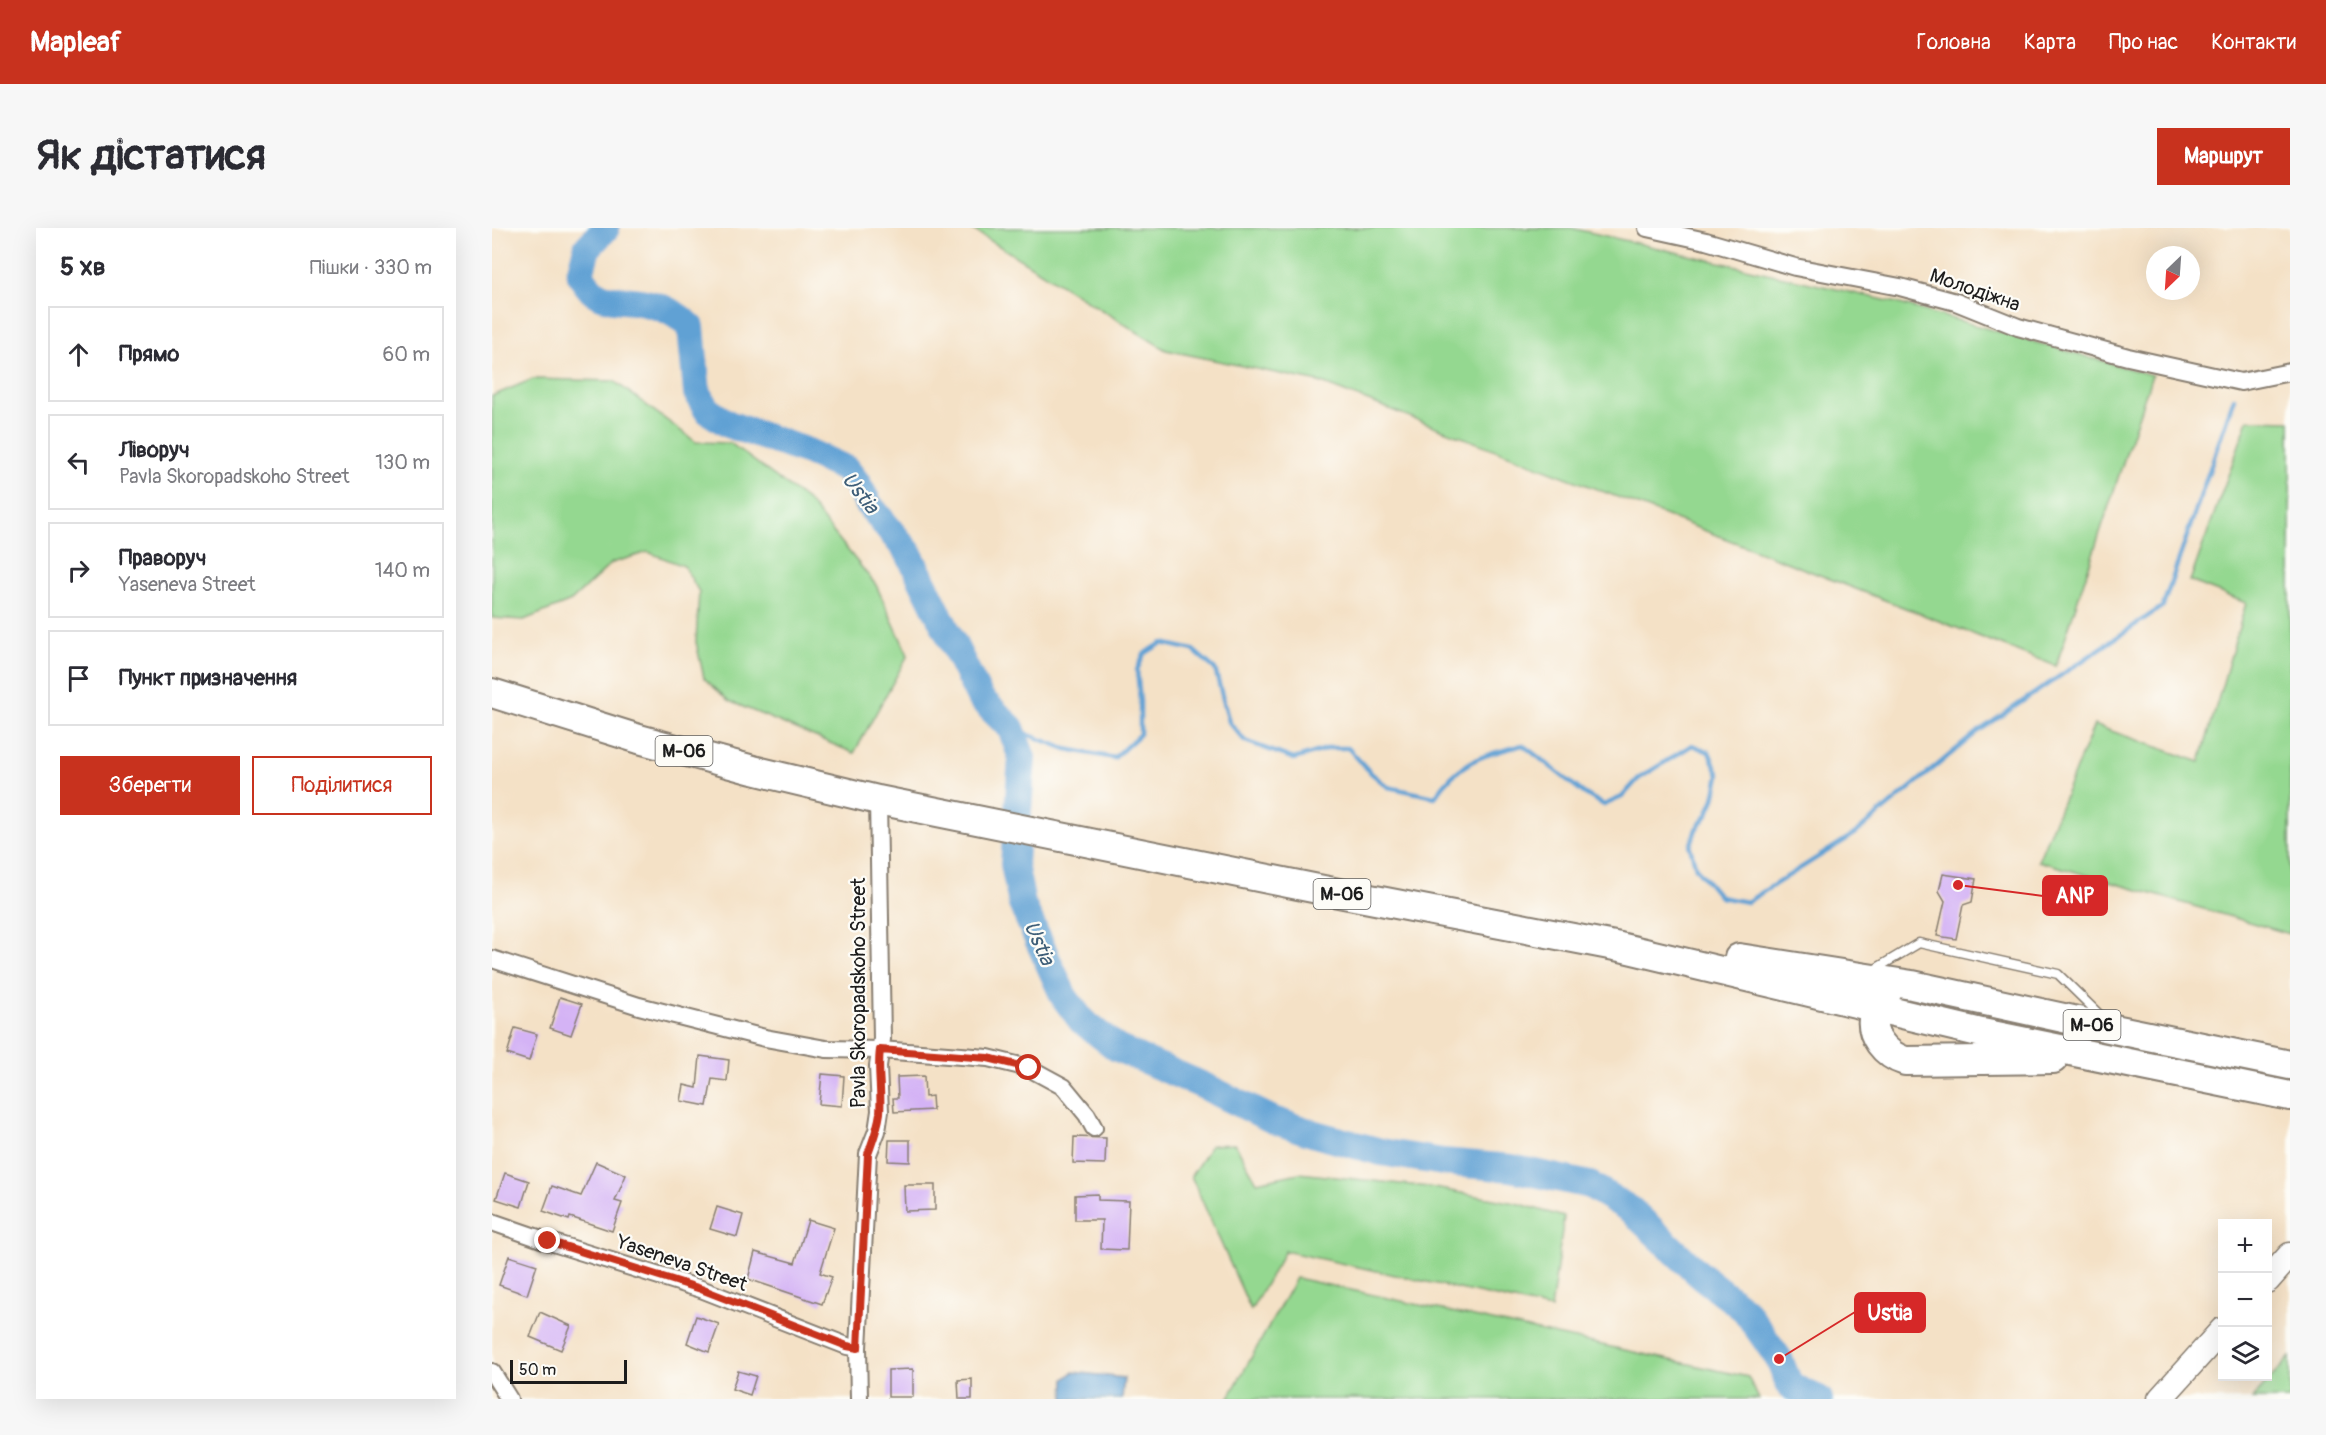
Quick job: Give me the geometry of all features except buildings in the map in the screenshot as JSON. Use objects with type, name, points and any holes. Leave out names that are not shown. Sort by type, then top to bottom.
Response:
[{"type":"highway","name":"М-06","points":[[492,693],[639,739],[753,770],[878,800],[1323,890],[1620,947],[1982,1033],[2290,1096]]},
{"type":"highway","name":"М-06","points":[[1620,947],[1749,959],[1864,976],[2284,1062]]},
{"type":"highway","points":[[1896,982],[1877,1007],[1873,1017],[1873,1029],[1885,1051],[1905,1061],[2100,1057]]},
{"type":"main road","points":[[2272,1275],[2290,1255]]},
{"type":"main road","points":[[2160,1399],[2218,1335]]},
{"type":"street","name":"Молодіжна","points":[[1647,228],[1706,241],[1795,267],[1900,287],[1956,302],[2018,327],[2128,357],[2241,382],[2290,372]]},
{"type":"street","name":"Pavla Skoropadskoho Street","points":[[860,1399],[858,1348],[868,1154],[877,1131],[880,1111],[878,1066],[882,1039],[878,800]]},
{"type":"street","points":[[492,959],[639,1006],[765,1038],[826,1049],[880,1050],[988,1058],[1029,1068],[1065,1086],[1094,1128]]},
{"type":"street","name":"Yaseneva Street","points":[[492,1222],[701,1289],[847,1346],[858,1348]]},
{"type":"street","points":[[492,1371],[509,1399]]},
{"type":"lane","points":[[1864,976],[1919,943],[2058,974],[2114,1029]]},
{"type":"green space","points":[[970,228],[1571,228],[1893,302],[2152,375],[2056,666],[1319,382],[1166,350]]},
{"type":"green space","points":[[533,379],[614,381],[696,442],[730,443],[808,501],[876,585],[908,655],[854,753],[729,701],[704,678],[696,642],[699,592],[684,566],[648,552],[612,563],[571,601],[524,620],[492,618],[492,396]]},
{"type":"green space","points":[[2248,420],[2290,421],[2290,934],[2038,861],[2094,725],[2200,762],[2246,603],[2190,581]]},
{"type":"green space","points":[[1235,1144],[1257,1182],[1299,1173],[1429,1187],[1520,1204],[1564,1217],[1551,1309],[1285,1251],[1251,1310],[1191,1176],[1211,1145]]},
{"type":"green space","points":[[1296,1278],[1748,1377],[1759,1399],[1228,1399]]},
{"type":"green space","points":[[2290,1357],[2290,1399],[2252,1399],[2268,1381],[2272,1381],[2272,1377]]},
{"type":"water","points":[[1073,1372],[1124,1378],[1122,1399],[1064,1399],[1065,1379]]},
{"type":"waterway","name":"Ustia","points":[[606,228],[587,248],[580,274],[593,291],[608,298],[658,307],[686,322],[691,327],[697,393],[707,410],[728,424],[808,452],[846,469],[869,505],[908,552],[980,698],[1011,728],[1022,758],[1014,864],[1022,904],[1064,997],[1082,1021],[1117,1048],[1204,1086],[1273,1120],[1315,1134],[1381,1152],[1443,1162],[1511,1168],[1590,1185],[1631,1210],[1700,1275],[1745,1310],[1779,1359],[1790,1386],[1819,1399]]},
{"type":"waterway","points":[[1011,728],[1066,749],[1114,758],[1140,734],[1137,670],[1144,654],[1162,643],[1193,650],[1215,669],[1229,722],[1245,741],[1294,759],[1330,748],[1348,748],[1371,773],[1388,787],[1435,797],[1453,775],[1473,761],[1523,745],[1585,794],[1604,805],[1622,797],[1638,779],[1692,745],[1709,752],[1719,775],[1714,799],[1707,815],[1696,829],[1690,847],[1696,868],[1720,897],[1747,902],[1856,833],[1976,733],[2163,606],[2234,398]]},
{"type":"place","name":"ANP","points":[[1958,885]]},
{"type":"place","name":"Ustia","points":[[1779,1359]]},
{"type":"route","points":[[548,1241],[701,1289],[847,1346],[858,1348],[868,1154],[877,1131],[880,1111],[878,1066],[880,1050],[988,1058],[1029,1068]]}]
